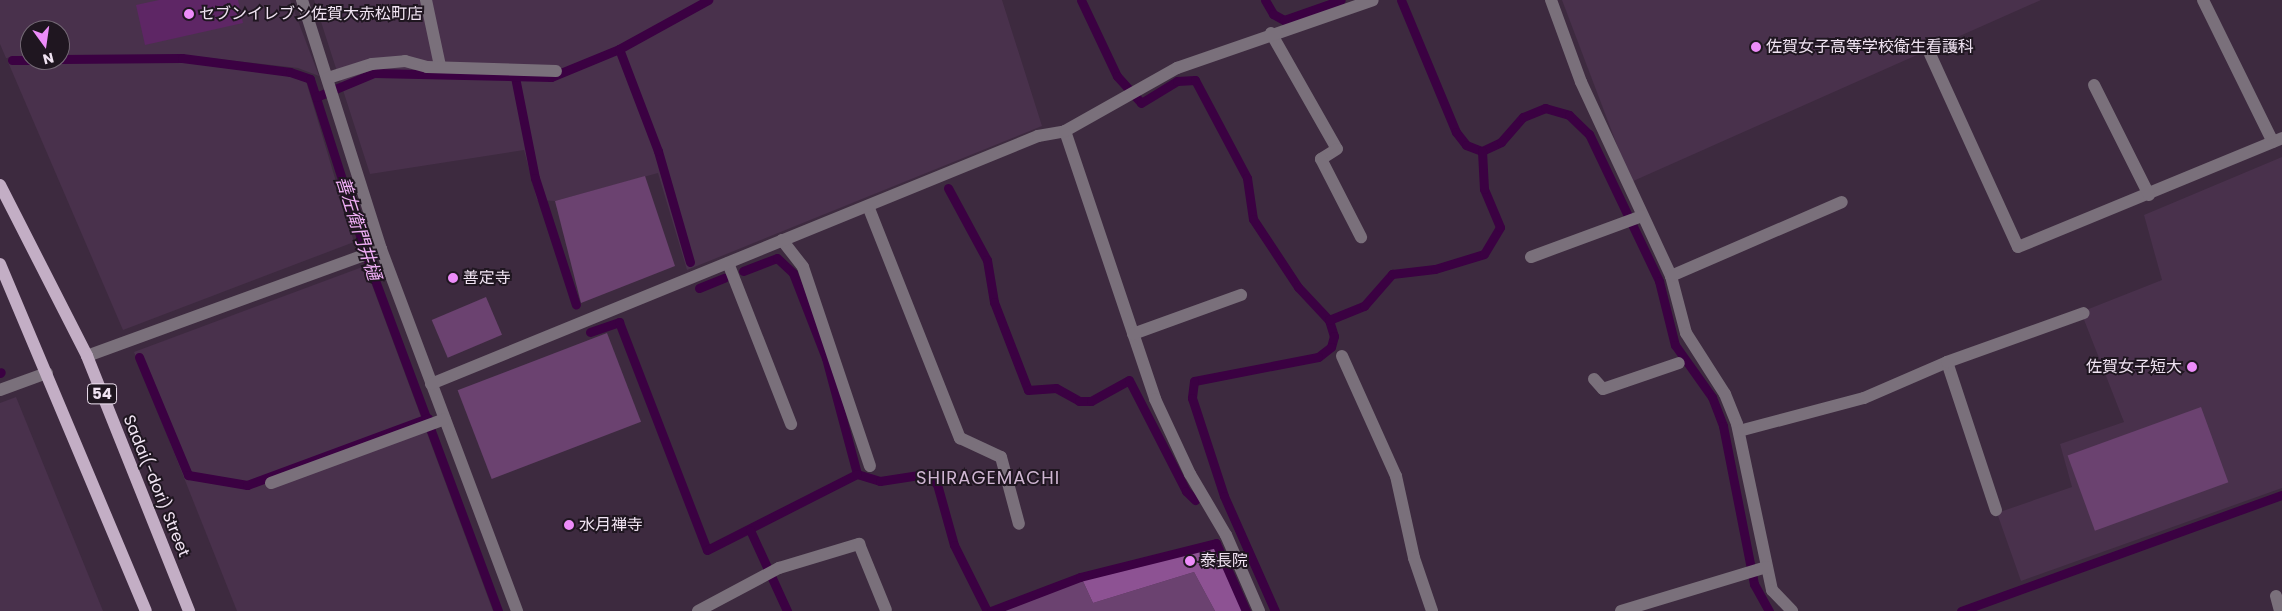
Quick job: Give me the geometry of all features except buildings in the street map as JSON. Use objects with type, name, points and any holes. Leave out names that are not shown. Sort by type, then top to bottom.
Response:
[{"type":"main road","name":"Sadai(-dori) Street","points":[[0,185],[87,356],[189,611]]},
{"type":"main road","name":"54","points":[[0,264],[146,611]]},
{"type":"street","points":[[302,0],[334,97],[376,250],[431,384],[435,423],[517,611]]},
{"type":"street","points":[[426,0],[440,66]]},
{"type":"street","points":[[431,384],[1038,136],[1065,131],[1177,68],[1271,33],[1373,0]]},
{"type":"street","points":[[1550,0],[1581,82],[1671,276],[1686,333],[1725,394],[1739,431],[1763,568],[1772,590],[1792,611]]},
{"type":"street","points":[[1930,54],[2018,247],[2278,140],[2203,0]]},
{"type":"street","points":[[1271,33],[1337,149],[1321,159],[1361,237]]},
{"type":"street","points":[[328,78],[372,64],[405,61],[440,66],[556,70]]},
{"type":"street","points":[[2094,85],[2148,195]]},
{"type":"street","points":[[1065,131],[1158,407],[1190,474],[1226,536],[1259,611]]},
{"type":"street","points":[[1671,276],[1842,202]]},
{"type":"street","points":[[868,206],[960,438],[1001,457],[1019,524]]},
{"type":"street","points":[[1531,257],[1642,216]]},
{"type":"street","points":[[782,240],[803,267],[870,466]]},
{"type":"street","points":[[87,356],[376,250]]},
{"type":"street","points":[[728,263],[791,424]]},
{"type":"street","points":[[1133,334],[1241,295]]},
{"type":"street","points":[[1739,431],[1864,398],[1947,362],[2084,313]]},
{"type":"street","points":[[1342,356],[1396,476],[1414,558],[1432,611]]},
{"type":"street","points":[[1947,362],[1996,510]]},
{"type":"street","points":[[1594,379],[1603,389],[1679,363]]},
{"type":"street","points":[[0,390],[47,373]]},
{"type":"street","points":[[271,484],[435,423]]},
{"type":"street","points":[[698,611],[779,568],[859,544],[886,610]]},
{"type":"street","points":[[1621,611],[1763,568]]},
{"type":"street","points":[[2276,596],[2280,611]]},
{"type":"shaded area","points":[[0,0],[290,0],[319,76],[298,68],[182,55],[70,57],[70,20],[20,20],[20,57],[6,58],[0,44]]},
{"type":"shaded area","points":[[314,0],[1002,0],[1042,126],[687,270],[658,173],[555,201],[537,200],[524,150],[370,174]]},
{"type":"shaded area","name":"佐賀女子高等学校衛生看護科","points":[[1562,0],[2041,0],[1631,182]]},
{"type":"shaded area","points":[[181,61],[285,73],[306,81],[354,242],[123,330],[8,62],[20,62],[20,70],[70,70],[70,62]]},
{"type":"shaded area","name":"佐賀女子短大","points":[[2282,157],[2282,488],[2021,581],[1997,513],[2072,487],[2060,444],[2124,422],[2081,312],[2162,280],[2144,215]]},
{"type":"shaded area","points":[[645,176],[675,266],[581,303],[555,201]]},
{"type":"shaded area","points":[[365,266],[493,611],[237,611],[134,352]]},
{"type":"shaded area","points":[[486,297],[502,335],[448,358],[432,320]]},
{"type":"shaded area","points":[[607,333],[641,422],[492,479],[458,390]]},
{"type":"shaded area","points":[[16,397],[103,611],[0,611],[0,403]]},
{"type":"shaded area","points":[[2201,407],[2228,482],[2095,531],[2068,456]]},
{"type":"shaded area","points":[[1221,544],[1250,611],[1215,611],[1194,572],[1093,603],[1082,579]]},
{"type":"shaded area","points":[[1194,572],[1215,611],[1003,611],[1082,579],[1093,603]]},
{"type":"waterway","points":[[690,262],[658,151],[619,49],[708,0]]},
{"type":"waterway","points":[[1081,0],[1117,76],[1141,103],[1177,81],[1195,80],[1247,178],[1253,219],[1298,287],[1329,320],[1334,336],[1331,347],[1318,357],[1194,381],[1192,398],[1224,496],[1275,611]]},
{"type":"waterway","points":[[1265,0],[1273,14],[1284,20],[1341,0]]},
{"type":"waterway","points":[[1401,0],[1456,132],[1466,145],[1482,151],[1501,142],[1523,117],[1545,108],[1569,115],[1589,134],[1659,281],[1675,345],[1712,397],[1723,426],[1754,584],[1769,611]]},
{"type":"waterway","points":[[316,97],[374,73],[551,77],[619,49]]},
{"type":"waterway","name":"善左衛門井樋","points":[[70,59],[182,58],[290,72],[310,79],[369,264],[498,611]]},
{"type":"waterway","name":"善左衛門井樋","points":[[12,60],[20,60]]},
{"type":"waterway","points":[[515,77],[535,178],[576,305]]},
{"type":"waterway","points":[[1329,320],[1364,306],[1392,274],[1435,269],[1484,254],[1500,227],[1484,189],[1482,151]]},
{"type":"waterway","points":[[948,188],[987,260],[994,302],[1028,390],[1056,388],[1079,401],[1091,401],[1129,380],[1186,491],[1195,500]]},
{"type":"waterway","points":[[743,271],[777,258],[793,273],[826,358],[857,474],[880,481],[925,474],[937,484],[954,545],[987,611]]},
{"type":"waterway","points":[[699,288],[724,278]]},
{"type":"waterway","points":[[590,332],[619,322],[707,550],[857,474]]},
{"type":"waterway","points":[[139,357],[188,475],[247,485],[428,418]]},
{"type":"waterway","points":[[1961,611],[2282,495]]},
{"type":"waterway","points":[[750,530],[787,611]]},
{"type":"waterway","points":[[991,611],[1080,577],[1216,543],[1246,611]]},
{"type":"place","name":"セブンイレブン佐賀大赤松町店","points":[[189,14]]},
{"type":"place","name":"佐賀女子高等学校衛生看護科","points":[[1756,47]]},
{"type":"place","name":"善定寺","points":[[453,278]]},
{"type":"place","name":"佐賀女子短大","points":[[2192,367]]},
{"type":"place","name":"水月禅寺","points":[[569,525]]},
{"type":"place","name":"泰長院","points":[[1190,561]]},
{"type":"district","name":"SHIRAGEMACHI","points":[[988,478]]}]
